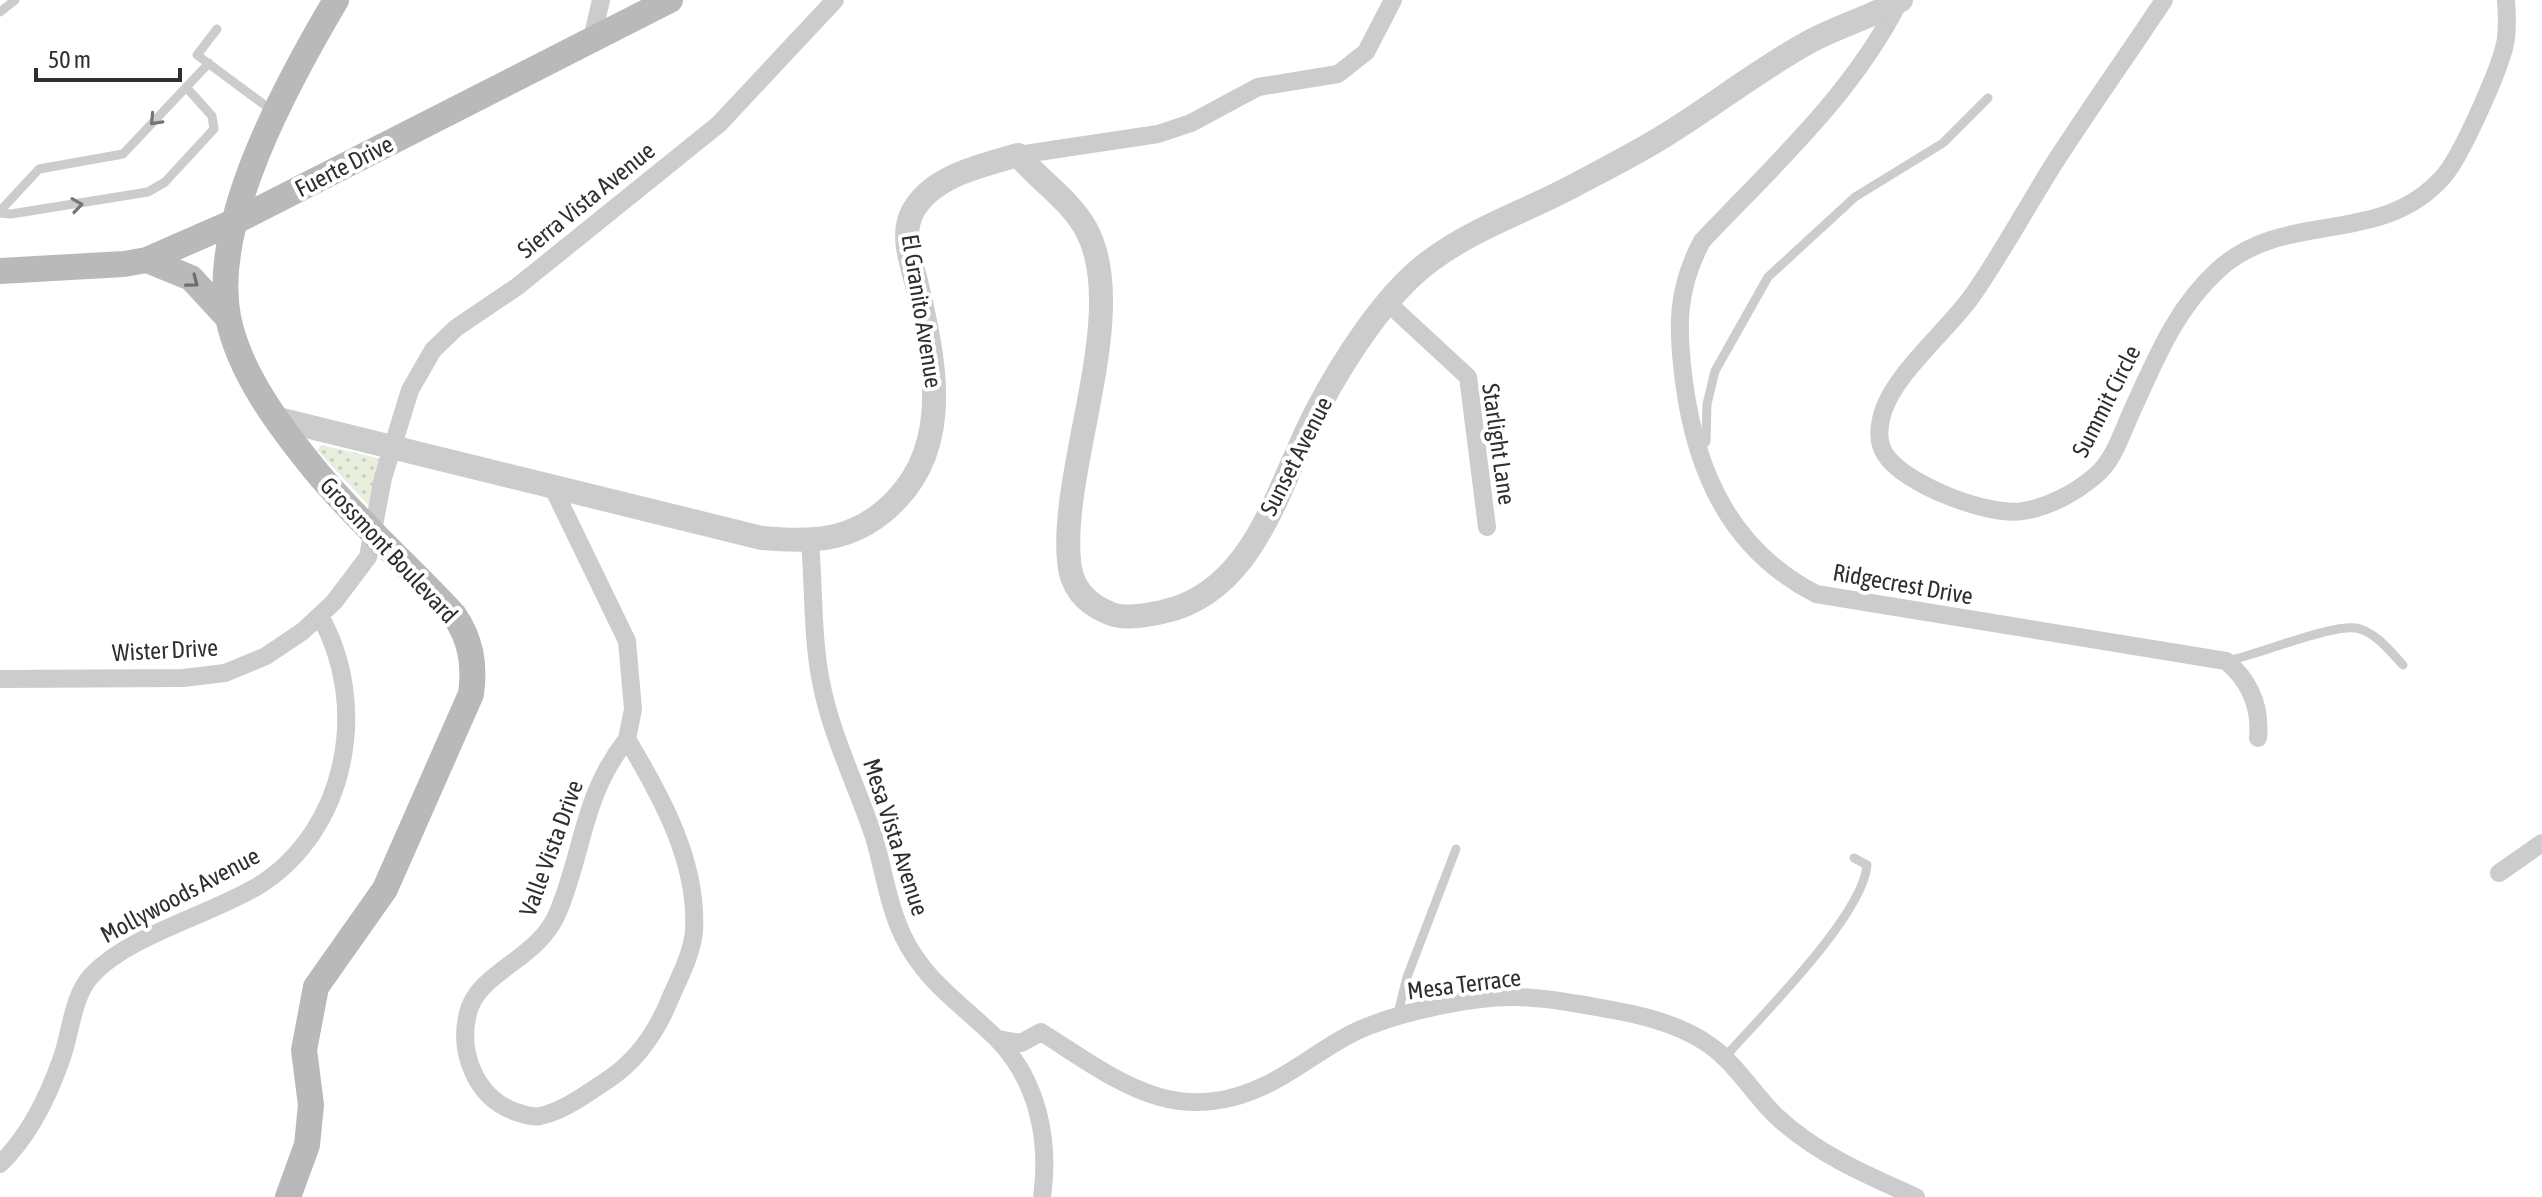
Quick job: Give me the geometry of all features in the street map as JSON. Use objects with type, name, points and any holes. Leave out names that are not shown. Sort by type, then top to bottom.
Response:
[{"type":"main road","name":"Grossmont Boulevard","points":[[288,1197],[307,1145],[311,1105],[304,1050],[316,987],[385,889],[471,694],[473,681],[472,654],[462,628],[421,578],[316,471],[247,371],[228,318],[224,267],[236,221],[274,112],[336,0]]},
{"type":"main road","name":"Fuerte Drive","points":[[0,271],[147,260],[236,221],[670,0]]},
{"type":"main road","points":[[147,260],[191,278],[228,318]]},
{"type":"street","points":[[592,39],[601,0]]},
{"type":"street","name":"Sierra Vista Avenue","points":[[392,448],[416,376],[444,338],[518,286],[719,124],[835,0]]},
{"type":"street","name":"El Granito Avenue","points":[[278,419],[762,538],[810,542],[861,526],[890,506],[915,476],[931,439],[935,388],[907,245],[911,214],[933,189],[951,178],[1018,155],[1158,134],[1191,123],[1258,87],[1338,74],[1366,52],[1393,0]]},
{"type":"street","name":"Summit Circle","points":[[2164,0],[2060,155],[1975,291],[1949,328],[1899,380],[1883,411],[1879,437],[1883,453],[1899,471],[1957,499],[1989,509],[2020,512],[2046,506],[2079,489],[2100,473],[2182,308],[2223,265],[2261,240],[2360,223],[2394,212],[2427,192],[2446,175],[2465,140],[2501,56],[2506,37],[2506,0]]},
{"type":"street","name":"Sunset Avenue","points":[[1018,155],[1071,206],[1088,232],[1098,263],[1100,317],[1095,369],[1079,443],[1068,552],[1075,588],[1092,605],[1114,616],[1143,615],[1186,607],[1231,575],[1253,544],[1323,400],[1355,347],[1429,261],[1473,232],[1538,205],[1663,137],[1810,42],[1900,1]]},
{"type":"street","name":"Ridgecrest Drive","points":[[1900,1],[1877,45],[1834,101],[1702,241],[1687,269],[1680,297],[1680,353],[1696,449],[1720,503],[1749,542],[1790,580],[1816,594],[2226,661]]},
{"type":"street","name":"Starlight Lane","points":[[1389,304],[1468,377],[1487,527]]},
{"type":"street","name":"Wister Drive","points":[[0,679],[183,678],[225,673],[266,656],[320,616],[363,564],[392,448]]},
{"type":"street","name":"Valle Vista Drive","points":[[552,486],[627,641],[633,709],[627,739],[589,803],[552,924],[525,957],[493,976],[473,999],[467,1015],[466,1056],[474,1076],[500,1104],[525,1115],[539,1117],[582,1096],[632,1063],[666,1011],[686,963],[694,932],[682,846],[650,778],[627,739]]},
{"type":"street","name":"Mesa Vista Avenue","points":[[810,542],[821,684],[879,856],[894,916],[918,962],[934,983],[997,1039],[1022,1073],[1038,1111],[1044,1146],[1042,1197]]},
{"type":"street","name":"Mollywoods Avenue","points":[[0,1164],[37,1114],[62,1059],[90,977],[108,959],[241,895],[275,874],[291,858],[331,801],[341,774],[348,720],[336,644],[320,616]]},
{"type":"street","points":[[2226,661],[2240,673],[2256,700],[2258,738]]},
{"type":"street","points":[[2499,873],[2542,843]]},
{"type":"street","name":"Mesa Terrace","points":[[997,1039],[1021,1043],[1041,1032],[1137,1092],[1172,1100],[1208,1101],[1260,1087],[1370,1025],[1417,1010],[1515,997],[1621,1011],[1692,1034],[1725,1057],[1775,1115],[1810,1143],[1854,1170],[1916,1197]]},
{"type":"lane","points":[[0,12],[15,0]]},
{"type":"lane","points":[[217,29],[197,55],[274,112]]},
{"type":"lane","points":[[0,212],[39,169],[123,154],[209,63]]},
{"type":"lane","points":[[0,212],[11,214],[135,196],[165,182],[214,129],[212,116],[186,87]]},
{"type":"lane","points":[[1696,449],[1706,442],[1707,404],[1715,371],[1768,277],[1855,197],[1943,143],[1988,98]]},
{"type":"lane","points":[[2226,661],[2256,656],[2318,632],[2357,627],[2380,640],[2403,665]]},
{"type":"lane","points":[[1397,1017],[1407,977],[1456,849]]},
{"type":"lane","points":[[1725,1057],[1831,936],[1866,880],[1867,865],[1854,858]]},
{"type":"green space","points":[[322,445],[386,460],[374,511],[317,450]]}]
